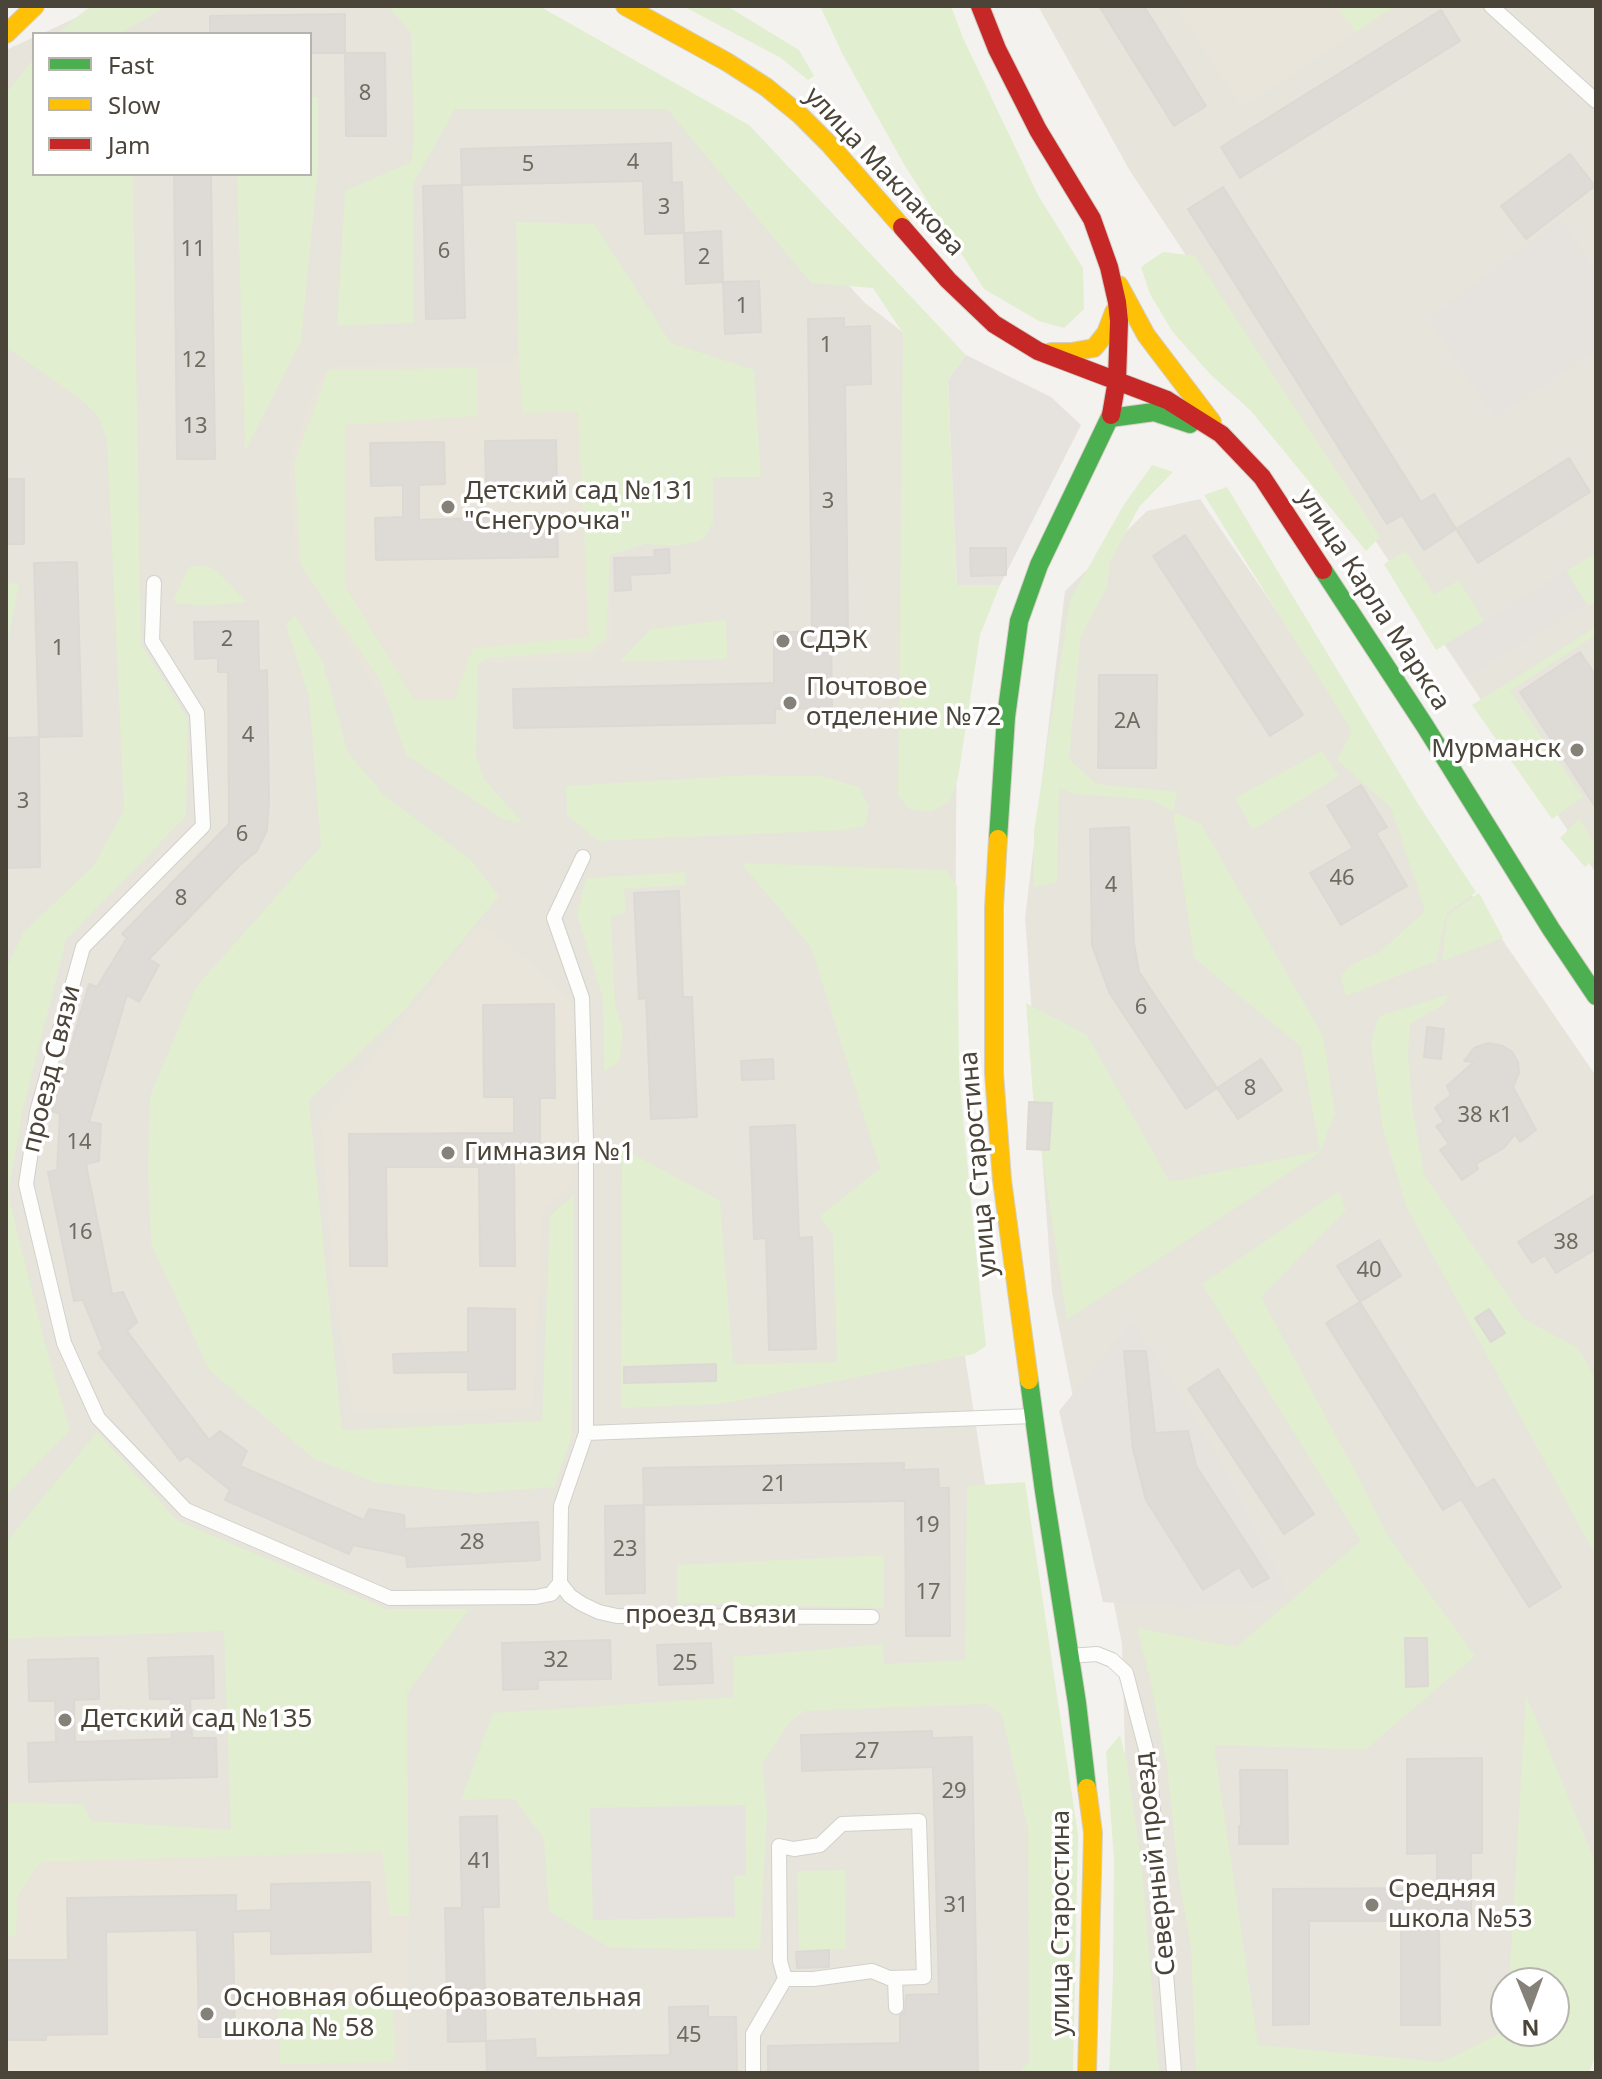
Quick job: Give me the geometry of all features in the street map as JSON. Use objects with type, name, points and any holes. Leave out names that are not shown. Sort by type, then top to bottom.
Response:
[{"type":"main road","points":[[6,34],[35,6]]},
{"type":"main road","name":"улица Маклакова","points":[[625,6],[727,62],[766,87],[799,114],[961,293],[994,324],[1056,359]]},
{"type":"main road","points":[[980,6],[997,49],[1038,130],[1092,219],[1109,267],[1146,335],[1221,434]]},
{"type":"main road","name":"улица Старостина","points":[[1087,2073],[1093,1833],[1002,1180],[994,1073],[995,883],[1006,717],[1019,621],[1052,536],[1110,418],[1117,380],[1117,302],[1109,267]]},
{"type":"main road","points":[[1038,351],[1071,352],[1094,348],[1106,333],[1117,302]]},
{"type":"main road","name":"улица Карла Маркса","points":[[1056,359],[1167,400],[1221,434],[1254,467],[1425,726],[1551,929],[1595,992]]},
{"type":"main road","points":[[1110,418],[1154,412],[1221,434]]},
{"type":"street","points":[[1491,6],[1596,101]]},
{"type":"street","name":"проезд Связи","points":[[154,583],[152,641],[197,713],[203,826],[83,947],[37,1112],[26,1184],[64,1343],[98,1418],[186,1510],[390,1598],[536,1597],[551,1594],[560,1583],[570,1596],[582,1604],[617,1616],[872,1617]]},
{"type":"street","points":[[560,1583],[561,1506],[586,1433],[586,1141],[582,998],[554,918],[583,857]]},
{"type":"street","points":[[586,1433],[1034,1416]]},
{"type":"street","name":"Северный проезд","points":[[1069,1656],[1097,1654],[1112,1660],[1126,1673],[1149,1761],[1174,2073]]},
{"type":"street","points":[[753,2073],[753,2034],[785,1979],[780,1961],[779,1846],[794,1849],[820,1845],[842,1824],[919,1821],[924,1977],[889,1978],[872,1971],[813,1979],[785,1979]]},
{"type":"street","points":[[895,1978],[896,2007]]},
{"type":"shaded area","points":[[101,6],[488,6],[655,75],[865,303],[939,360],[957,694],[955,987],[947,1241],[1033,1790],[1031,2073],[6,2073],[6,50],[32,38],[32,176],[312,176],[312,32],[45,32]]},
{"type":"shaded area","points":[[1038,6],[1596,6],[1596,873],[1130,171]]},
{"type":"shaded area","points":[[1176,6],[1395,6],[1242,108]]},
{"type":"shaded area","points":[[1561,220],[1596,271],[1596,350],[1495,418],[1422,310],[1429,319]]},
{"type":"shaded area","name":"Детский сад №131 \"Снегурочка\"","points":[[599,318],[612,637],[591,659],[469,663],[471,707],[387,706],[296,559],[289,463],[317,381],[331,366],[511,363],[512,357],[518,356],[516,320]]},
{"type":"shaded area","points":[[966,355],[1051,397],[1081,425],[1000,585],[957,585],[948,380]]},
{"type":"shaded area","points":[[1200,499],[1596,1076],[1596,1998],[1589,2073],[1134,2073],[1122,1644],[1052,1292],[1025,918],[1065,591],[1147,511]]},
{"type":"shaded area","points":[[1566,571],[1586,604],[1467,677],[1447,644]]},
{"type":"shaded area","name":"Гимназия №1","points":[[480,923],[513,947],[572,1001],[572,1185],[543,1209],[533,1408],[354,1414],[333,1281],[321,1122]]},
{"type":"shaded area","points":[[1133,1321],[1221,1461],[1291,1599],[1188,1607],[1103,1602],[1059,1411]]},
{"type":"shaded area","points":[[745,1805],[746,1875],[734,1876],[735,1917],[593,1920],[590,1808]]},
{"type":"shaded area","name":"Основная общеобразовательная школа № 58","points":[[409,1851],[408,2073],[6,2072],[6,1940],[16,1936],[18,1895],[40,1862]]},
{"type":"green space","points":[[91,6],[167,6],[122,32],[60,32]]},
{"type":"green space","points":[[388,6],[539,6],[749,125],[966,355],[948,380],[957,584],[1000,585],[980,635],[958,778],[950,801],[931,812],[909,809],[898,795],[903,333],[873,288],[811,283],[667,109],[455,109],[413,184],[413,323],[337,326],[345,191],[411,162],[414,140],[411,33]]},
{"type":"green space","points":[[683,6],[727,6],[799,50],[814,76],[808,80],[781,58]]},
{"type":"green space","points":[[820,6],[951,6],[963,38],[1038,195],[1083,268],[1084,309],[1064,328],[1039,321],[984,289],[905,166],[843,55]]},
{"type":"green space","points":[[1336,6],[1395,6],[1356,32]]},
{"type":"green space","points":[[32,60],[32,176],[133,176],[141,644],[188,719],[186,816],[66,940],[23,1110],[8,1194],[70,1430],[6,1496],[6,969],[23,933],[94,865],[124,810],[107,439],[98,416],[79,398],[6,347],[6,93]]},
{"type":"green space","points":[[312,97],[318,97],[318,170],[301,341],[245,451],[237,176],[312,176]]},
{"type":"green space","points":[[516,222],[594,224],[671,343],[754,370],[761,477],[713,477],[713,523],[703,540],[677,546],[646,544],[610,555],[606,639],[590,651],[488,658],[478,665],[476,755],[484,779],[523,823],[502,819],[406,755],[380,680],[301,566],[294,464],[328,370],[477,368],[478,416],[345,425],[346,588],[414,699],[454,700],[473,648],[589,637],[578,411],[523,413]]},
{"type":"green space","points":[[1163,252],[1195,256],[1380,537],[1366,551],[1251,411],[1210,374],[1172,331],[1150,294],[1141,267]]},
{"type":"green space","points":[[1152,465],[1173,472],[1139,507],[1110,562],[1107,587],[1081,636],[1069,759],[1097,784],[1177,792],[1173,812],[1152,800],[1074,794],[1059,788],[1057,882],[1034,887],[1034,831],[1070,600],[1123,506]]},
{"type":"green space","points":[[1227,487],[1420,807],[1476,892],[1446,914],[1436,961],[1346,996],[1341,976],[1351,965],[1380,952],[1425,911],[1391,808],[1337,760],[1352,731],[1204,495]]},
{"type":"green space","points":[[1406,551],[1434,595],[1459,580],[1484,621],[1436,650],[1384,564]]},
{"type":"green space","points":[[1596,553],[1596,604],[1586,604],[1566,571]]},
{"type":"green space","points":[[204,565],[216,570],[247,602],[206,606],[176,603],[174,599],[189,567]]},
{"type":"green space","points":[[6,583],[19,584],[6,649]]},
{"type":"green space","points":[[295,615],[323,663],[348,753],[386,797],[471,860],[499,896],[405,1010],[309,1100],[342,1430],[542,1421],[550,1216],[574,1194],[572,1435],[554,1487],[476,1493],[377,1483],[314,1459],[209,1370],[151,1243],[148,1170],[150,1096],[196,987],[321,846],[309,697],[286,625]]},
{"type":"green space","points":[[726,620],[727,659],[620,662],[650,629]]},
{"type":"green space","points":[[1596,627],[1596,638],[1594,636],[1510,691],[1583,797],[1552,819],[1472,705]]},
{"type":"green space","points":[[1322,751],[1339,776],[1253,830],[1235,798]]},
{"type":"green space","points":[[748,775],[821,776],[859,787],[869,807],[865,826],[846,830],[598,841],[567,815],[566,786]]},
{"type":"green space","points":[[1173,812],[1201,824],[1323,1036],[1335,1114],[1320,1152],[1067,1320],[1033,1096],[1026,1003],[1087,1035],[1170,1182],[1320,1151],[1301,1047],[1194,958]]},
{"type":"green space","points":[[1579,819],[1596,845],[1596,858],[1585,867],[1560,838]]},
{"type":"green space","points":[[741,863],[946,870],[957,886],[959,1075],[986,1346],[974,1354],[721,1404],[621,1408],[622,1148],[720,1201],[733,1364],[837,1362],[833,1235],[820,1216],[880,1168],[811,947]],"holes":[[[716,1364],[716,1381],[624,1383],[624,1367]]]},
{"type":"green space","points":[[685,872],[685,885],[624,889],[626,913],[611,916],[615,1006],[623,1030],[619,1062],[604,1071],[603,999],[577,914],[586,878]]},
{"type":"green space","points":[[1479,893],[1503,938],[1442,961],[1447,916]]},
{"type":"green space","points":[[1447,995],[1444,1004],[1410,1024],[1408,1054],[1412,1105],[1424,1175],[1524,1319],[1578,1348],[1596,1379],[1596,1556],[1407,1208],[1383,1130],[1371,1043],[1379,1016]]},
{"type":"green space","points":[[1339,1191],[1346,1210],[1261,1297],[1386,1533],[1475,1656],[1365,1750],[1214,1745],[1258,2045],[1442,2062],[1490,2038],[1490,2047],[1570,2047],[1570,1967],[1510,1967],[1526,1695],[1596,1864],[1596,2053],[1589,2073],[1196,2073],[1191,1947],[1178,1874],[1167,1766],[1137,1628],[1236,1647],[1361,1541],[1202,1284]]},
{"type":"green space","points":[[97,1432],[178,1521],[386,1609],[469,1609],[407,1693],[409,1916],[390,1916],[382,1852],[41,1862],[18,1895],[16,1936],[6,1937],[6,1802],[83,1804],[91,1821],[231,1830],[224,1631],[6,1639],[6,1542]]},
{"type":"green space","points":[[1025,1482],[1078,1835],[1073,2073],[1019,2073],[1029,2061],[1028,1829],[1002,1715],[987,1704],[805,1711],[790,1722],[762,1764],[767,1814],[760,1950],[610,1948],[549,1911],[544,1839],[514,1799],[461,1800],[493,1713],[733,1697],[734,1657],[883,1644],[884,1664],[965,1660],[967,1486]]},
{"type":"green space","points":[[884,1555],[884,1608],[677,1603],[677,1565]]},
{"type":"green space","points":[[1120,1735],[1142,1868],[1159,2073],[1109,2073],[1114,1859],[1106,1752]]},
{"type":"green space","points":[[845,1870],[846,1949],[799,1950],[797,1871]]},
{"type":"green space","points":[[394,2004],[395,2062],[280,2064],[278,2006]]},
{"type":"building","points":[[1099,6],[1144,6],[1206,106],[1174,126]]},
{"type":"building","points":[[1441,10],[1460,41],[1240,178],[1221,147]]},
{"type":"building","points":[[345,14],[345,53],[312,53],[312,32],[210,32],[210,16]]},
{"type":"building","points":[[345,53],[385,53],[386,136],[346,136]]},
{"type":"building","points":[[671,143],[672,183],[682,182],[684,233],[645,234],[643,181],[462,185],[461,149]]},
{"type":"building","points":[[1570,154],[1595,186],[1526,239],[1501,206]]},
{"type":"building","points":[[174,176],[211,176],[215,459],[177,459]]},
{"type":"building","points":[[462,185],[465,318],[426,319],[423,186]]},
{"type":"building","points":[[1223,187],[1421,502],[1434,494],[1456,529],[1424,550],[1402,515],[1387,524],[1188,209]]},
{"type":"building","points":[[721,231],[723,282],[686,284],[684,233]]},
{"type":"building","points":[[759,281],[761,332],[725,334],[723,282]]},
{"type":"building","points":[[844,318],[844,327],[870,326],[871,384],[845,385],[848,631],[831,632],[832,708],[775,709],[775,723],[514,728],[513,689],[774,683],[774,632],[812,632],[808,319]]},
{"type":"building","points":[[556,440],[557,482],[486,486],[485,441]]},
{"type":"building","points":[[444,442],[445,484],[419,485],[419,520],[557,515],[558,557],[376,560],[375,518],[403,517],[403,485],[371,486],[370,443]]},
{"type":"building","points":[[1569,458],[1590,492],[1478,563],[1456,529]]},
{"type":"building","points":[[6,479],[24,479],[24,544],[6,544]]},
{"type":"building","points":[[1185,535],[1303,715],[1270,736],[1153,556]]},
{"type":"building","points":[[970,548],[1006,548],[1006,575],[971,576]]},
{"type":"building","points":[[669,549],[670,573],[630,575],[631,590],[615,591],[614,558],[655,557],[654,550]]},
{"type":"building","points":[[77,562],[82,736],[39,737],[34,563]]},
{"type":"building","points":[[258,621],[259,671],[267,670],[267,830],[257,851],[149,959],[159,965],[139,1002],[127,995],[89,1122],[101,1124],[99,1161],[86,1164],[112,1294],[123,1292],[137,1322],[127,1331],[209,1440],[220,1431],[247,1451],[240,1466],[364,1520],[369,1509],[404,1515],[405,1529],[538,1522],[540,1560],[407,1567],[406,1556],[353,1545],[349,1554],[225,1500],[230,1490],[187,1456],[180,1461],[98,1353],[103,1349],[83,1300],[74,1301],[48,1172],[57,1170],[60,1114],[52,1111],[89,984],[97,987],[127,938],[122,934],[229,824],[228,672],[218,672],[218,658],[195,659],[194,622]]},
{"type":"building","name":"Мурманск","points":[[1580,652],[1596,676],[1596,808],[1520,692]]},
{"type":"building","points":[[1099,675],[1157,675],[1156,768],[1098,768]]},
{"type":"building","points":[[39,737],[40,867],[6,868],[6,738]]},
{"type":"building","points":[[1361,785],[1387,827],[1376,833],[1407,886],[1341,925],[1310,873],[1353,848],[1327,806]]},
{"type":"building","points":[[1129,827],[1134,943],[1139,972],[1217,1088],[1186,1109],[1109,992],[1092,945],[1090,829]]},
{"type":"building","points":[[679,891],[683,997],[692,997],[697,1117],[651,1119],[646,998],[639,999],[634,893]]},
{"type":"building","points":[[554,1004],[555,1098],[540,1098],[540,1158],[514,1158],[515,1266],[480,1266],[479,1167],[386,1167],[387,1266],[350,1266],[349,1134],[514,1133],[514,1097],[484,1097],[483,1005]]},
{"type":"building","points":[[1427,1027],[1444,1029],[1441,1059],[1424,1057]]},
{"type":"building","points":[[1488,1043],[1503,1046],[1512,1052],[1518,1062],[1519,1073],[1513,1087],[1536,1130],[1520,1142],[1515,1134],[1504,1148],[1476,1164],[1478,1169],[1462,1180],[1440,1150],[1449,1144],[1436,1126],[1444,1122],[1435,1108],[1451,1095],[1447,1086],[1474,1062],[1464,1061],[1474,1048]]},
{"type":"building","points":[[773,1059],[774,1079],[742,1080],[741,1061]]},
{"type":"building","points":[[1261,1059],[1282,1090],[1238,1119],[1217,1088]]},
{"type":"building","points":[[1029,1102],[1052,1103],[1049,1150],[1027,1149]]},
{"type":"building","points":[[795,1125],[799,1238],[812,1237],[816,1349],[769,1350],[766,1238],[754,1239],[750,1127]]},
{"type":"building","points":[[1596,1194],[1596,1249],[1556,1273],[1545,1255],[1532,1263],[1518,1242]]},
{"type":"building","points":[[1379,1240],[1401,1276],[1360,1302],[1337,1266]]},
{"type":"building","points":[[1360,1302],[1476,1489],[1494,1479],[1561,1587],[1529,1607],[1461,1499],[1443,1510],[1326,1323]]},
{"type":"building","points":[[468,1308],[515,1309],[515,1389],[468,1390],[468,1372],[394,1373],[393,1354],[468,1352]]},
{"type":"building","points":[[1489,1309],[1505,1333],[1491,1342],[1475,1318]]},
{"type":"building","points":[[1124,1351],[1146,1351],[1155,1433],[1188,1431],[1196,1466],[1269,1578],[1252,1587],[1239,1567],[1203,1590],[1146,1500],[1133,1449]]},
{"type":"building","points":[[716,1364],[716,1381],[624,1383],[624,1367]]},
{"type":"building","points":[[1218,1369],[1314,1514],[1284,1534],[1188,1389]]},
{"type":"building","points":[[904,1463],[904,1470],[938,1469],[939,1488],[949,1488],[950,1636],[906,1636],[905,1501],[644,1505],[643,1468]]},
{"type":"building","points":[[644,1505],[645,1593],[606,1594],[605,1506]]},
{"type":"building","points":[[1405,1638],[1427,1638],[1428,1686],[1406,1687]]},
{"type":"building","points":[[610,1640],[611,1679],[538,1680],[538,1689],[503,1690],[502,1643]]},
{"type":"building","points":[[711,1643],[713,1683],[659,1685],[657,1645]]},
{"type":"building","name":"Детский сад №135","points":[[213,1656],[214,1698],[190,1699],[192,1738],[216,1738],[217,1777],[29,1782],[28,1743],[56,1742],[55,1701],[29,1701],[28,1660],[98,1658],[99,1699],[74,1700],[75,1742],[172,1739],[171,1699],[150,1699],[148,1658]]},
{"type":"building","points":[[932,1731],[932,1738],[972,1737],[978,2072],[768,2073],[768,2046],[900,2043],[900,2016],[905,2011],[906,1995],[939,1994],[933,1767],[802,1771],[801,1735]]},
{"type":"building","name":"Средняя школа №53","points":[[1482,1758],[1482,1853],[1471,1853],[1471,1921],[1439,1922],[1440,2025],[1401,2025],[1401,1921],[1309,1921],[1309,2024],[1273,2025],[1273,1889],[1437,1888],[1437,1853],[1407,1854],[1407,1759]]},
{"type":"building","points":[[1240,1770],[1287,1770],[1288,1844],[1239,1844]]},
{"type":"building","points":[[497,1816],[499,1907],[483,1907],[486,2041],[448,2042],[445,1908],[462,1908],[460,1817]]},
{"type":"building","points":[[370,1882],[371,1952],[271,1954],[271,1931],[233,1932],[235,2037],[199,2037],[197,1930],[106,1932],[107,2034],[46,2035],[46,2040],[6,2040],[6,1960],[68,1960],[67,1898],[236,1895],[236,1911],[271,1910],[271,1884]]},
{"type":"building","points":[[829,1950],[829,1967],[797,1968],[796,1952]]},
{"type":"building","points":[[708,2006],[708,2017],[736,2017],[737,2073],[487,2073],[486,2041],[535,2039],[536,2058],[670,2055],[669,2007]]},
{"type":"traffic: fast","points":[[1110,418],[1154,412],[1190,424]]},
{"type":"traffic: fast","points":[[998,839],[1006,717],[1019,621],[1039,565],[1111,415]]},
{"type":"traffic: fast","points":[[1323,570],[1596,996]]},
{"type":"traffic: fast","points":[[1029,1380],[1087,1788]]},
{"type":"traffic: slow","points":[[6,34],[35,6]]},
{"type":"traffic: slow","points":[[625,6],[766,87],[830,145],[902,227]]},
{"type":"traffic: slow","points":[[1119,285],[1146,335],[1212,422]]},
{"type":"traffic: slow","points":[[1051,352],[1094,348],[1106,333],[1114,312]]},
{"type":"traffic: slow","points":[[998,839],[994,907],[994,1073],[1002,1180],[1029,1380]]},
{"type":"traffic: slow","points":[[1087,1788],[1093,1833],[1087,2073]]},
{"type":"traffic: jam","points":[[980,6],[997,49],[1038,130],[1092,219],[1109,267],[1119,321],[1117,380],[1111,415]]},
{"type":"traffic: jam","points":[[902,227],[948,280],[994,324],[1038,351],[1167,400],[1221,434],[1262,477],[1323,570]]},
{"type":"place","name":"Детский сад №131 \"Снегурочка\"","points":[[448,507]]},
{"type":"place","name":"СДЭК","points":[[783,641]]},
{"type":"place","name":"Почтовое отделение №72","points":[[790,703]]},
{"type":"place","name":"Мурманск","points":[[1577,750]]},
{"type":"place","name":"Гимназия №1","points":[[448,1153]]},
{"type":"place","name":"Детский сад №135","points":[[65,1720]]},
{"type":"place","name":"Средняя школа №53","points":[[1372,1905]]},
{"type":"place","name":"Основная общеобразовательная школа № 58","points":[[207,2014]]}]
